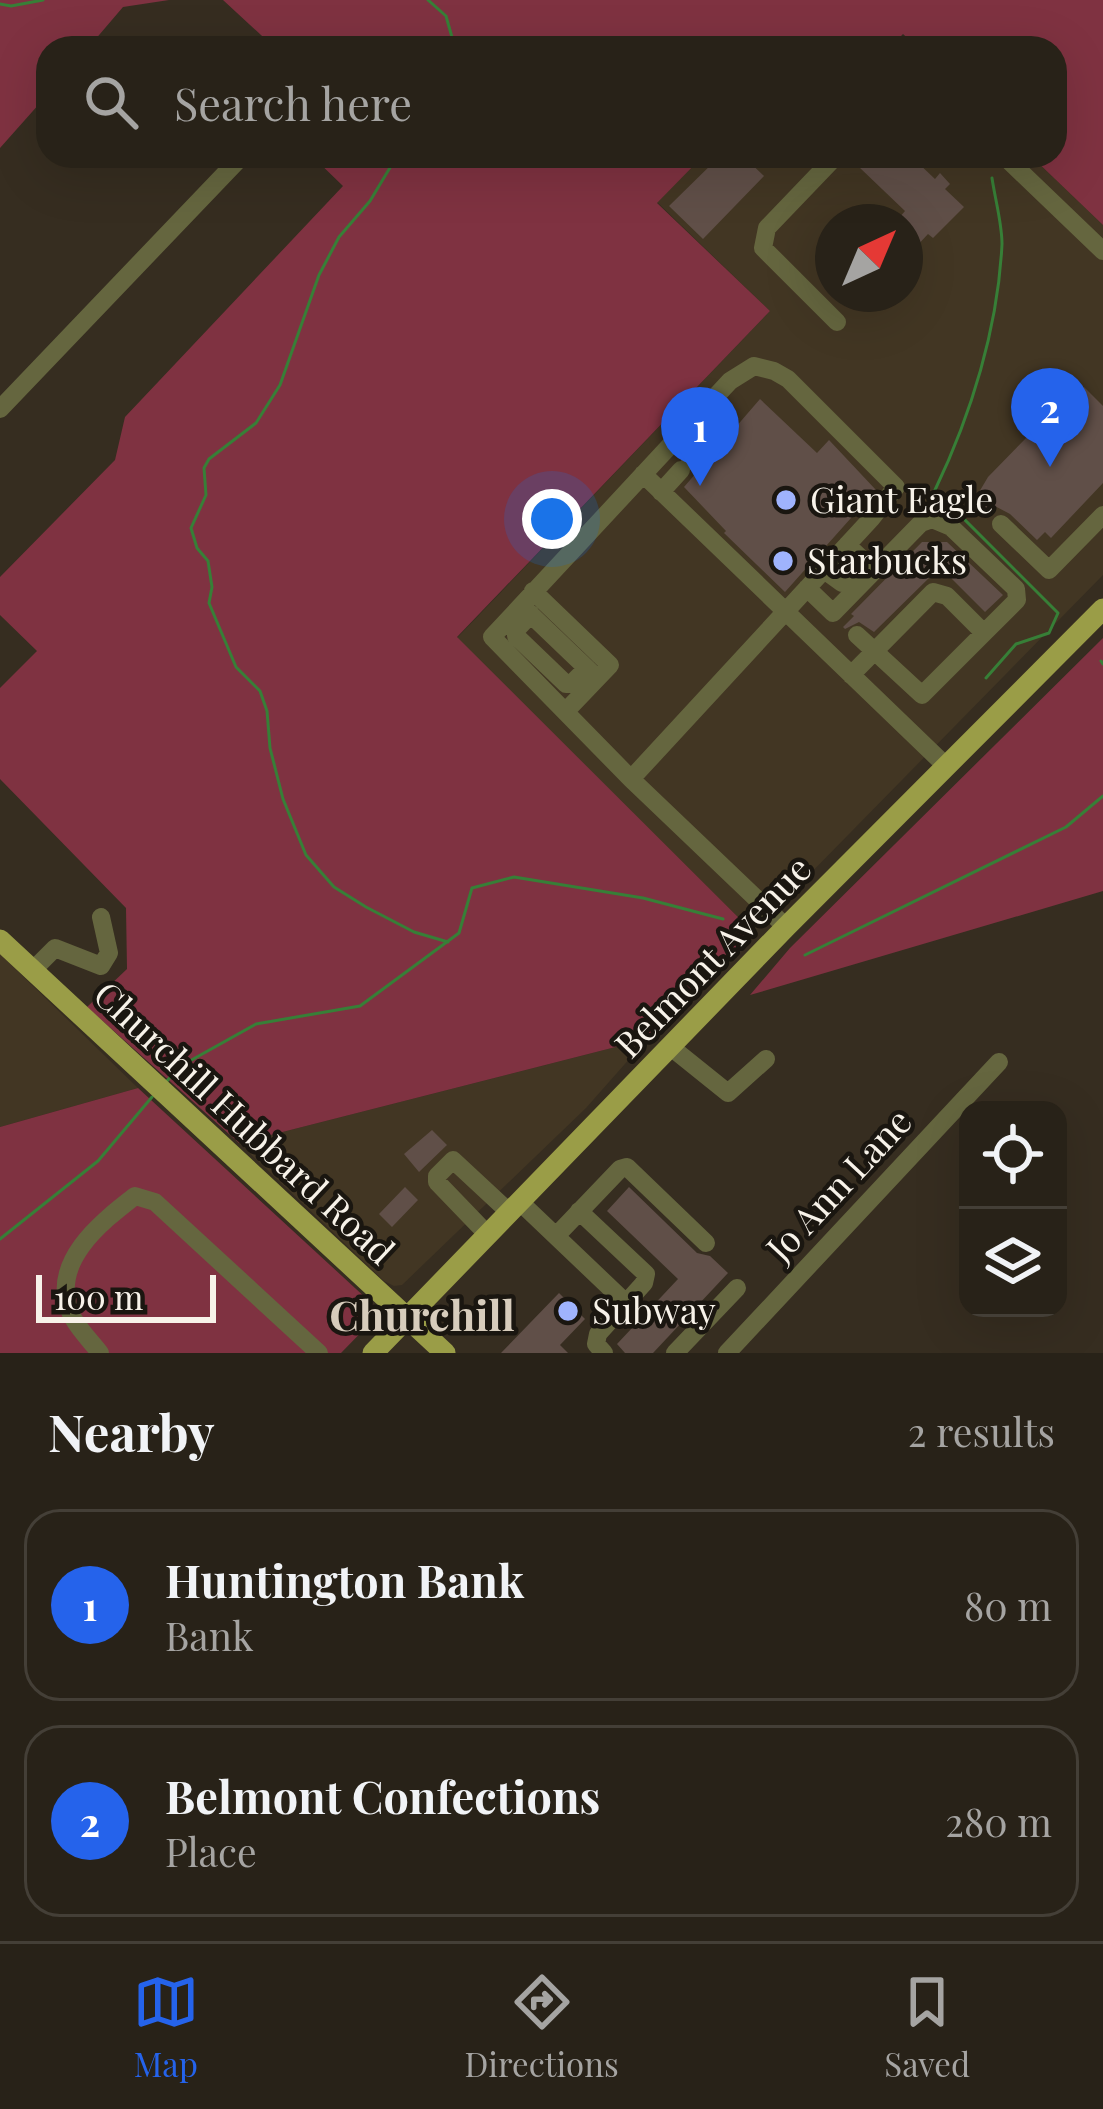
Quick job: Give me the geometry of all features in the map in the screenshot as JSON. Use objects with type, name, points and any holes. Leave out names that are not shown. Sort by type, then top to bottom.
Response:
[{"type":"main road","name":"Belmont Avenue","points":[[373,1353],[1103,608]]},
{"type":"main road","name":"Churchill Hubbard Road","points":[[0,940],[445,1353]]},
{"type":"street","points":[[0,409],[231,168]]},
{"type":"street","points":[[824,168],[766,228],[763,248],[837,322]]},
{"type":"street","points":[[1017,168],[1103,250]]},
{"type":"street","points":[[631,779],[894,494],[892,479],[774,370],[754,367],[730,381],[492,637],[546,678],[566,711],[631,779],[786,928]]},
{"type":"street","points":[[661,492],[703,440],[692,422]]},
{"type":"street","points":[[643,474],[946,766]]},
{"type":"street","points":[[1001,524],[1049,570],[1103,515]]},
{"type":"street","points":[[872,519],[898,546]]},
{"type":"street","points":[[807,588],[874,652],[922,695],[1016,600],[1016,590],[939,520],[925,520],[898,546],[845,624]]},
{"type":"street","points":[[1086,533],[1103,550]]},
{"type":"street","points":[[850,675],[928,595],[938,591],[984,633]]},
{"type":"street","points":[[528,603],[576,645],[610,665],[568,685],[546,678]]},
{"type":"street","points":[[566,711],[592,673]]},
{"type":"street","points":[[32,971],[55,948],[101,966],[109,953],[101,916]]},
{"type":"street","points":[[672,1048],[728,1093],[766,1059]]},
{"type":"street","name":"Jo Ann Lane","points":[[727,1353],[999,1062]]},
{"type":"street","points":[[488,1235],[437,1182],[453,1160],[556,1236],[626,1303]]},
{"type":"street","points":[[556,1236],[627,1167],[706,1243]]},
{"type":"street","points":[[100,1353],[70,1314],[68,1279],[80,1244],[95,1226],[135,1196],[155,1202],[319,1353]]},
{"type":"street","points":[[579,1211],[646,1274],[644,1283],[598,1334],[596,1345],[604,1353]]},
{"type":"street","points":[[676,1353],[737,1288]]},
{"type":"shaded area","points":[[0,0],[169,0],[123,7],[98,36],[36,36],[36,108],[0,148]]},
{"type":"shaded area","points":[[223,0],[1103,0],[1103,225],[1044,168],[1067,168],[1067,36],[262,36]]},
{"type":"shaded area","points":[[324,168],[691,168],[657,203],[770,311],[457,637],[753,932],[647,1039],[239,1143],[87,1007],[127,969],[126,908],[0,779],[0,688],[37,651],[0,615],[0,577],[115,460],[125,417],[343,186]]},
{"type":"shaded area","points":[[691,168],[1044,168],[1103,225],[1103,575],[753,932],[457,638],[770,311],[657,202]]},
{"type":"shaded area","points":[[1103,638],[1103,891],[750,995],[790,948]]},
{"type":"shaded area","points":[[0,954],[138,1088],[0,1127]]},
{"type":"shaded area","points":[[647,1039],[586,1108],[402,1285],[384,1281],[239,1143]]},
{"type":"shaded area","points":[[138,1088],[381,1312],[341,1353],[0,1353],[0,1127]]},
{"type":"building","points":[[708,168],[756,168],[764,176],[703,239],[669,206]]},
{"type":"building","points":[[860,168],[923,168],[935,179],[940,173],[950,184],[945,189],[964,207],[933,238],[928,234],[923,239],[923,204],[898,204]]},
{"type":"building","points":[[1084,387],[1103,406],[1103,483],[1051,538],[1045,532],[1037,540],[1010,514],[991,504],[980,515],[972,504],[988,477],[1065,398],[1069,402]]},
{"type":"building","name":"Giant Eagle","points":[[760,399],[817,453],[829,440],[876,490],[785,592],[684,487]]},
{"type":"building","points":[[922,542],[947,542],[1003,595],[985,612],[948,575],[930,577],[874,632],[859,622],[845,629],[851,614]]},
{"type":"building","points":[[432,1130],[447,1145],[419,1172],[404,1154]]},
{"type":"building","points":[[405,1187],[418,1200],[392,1227],[379,1214]]},
{"type":"building","points":[[629,1187],[697,1253],[710,1256],[728,1273],[653,1353],[625,1353],[617,1344],[678,1279],[607,1211]]},
{"type":"building","points":[[559,1293],[585,1319],[560,1345],[568,1353],[501,1353]]},
{"type":"waterway","points":[[0,4],[43,0]]},
{"type":"waterway","points":[[428,0],[446,16],[452,36]]},
{"type":"waterway","points":[[390,168],[370,201],[339,237],[319,275],[280,385],[256,423],[204,468],[206,495],[191,528],[197,548],[208,561],[209,603],[236,667],[260,691],[283,799],[306,855],[334,887],[366,907],[414,932],[448,942]]},
{"type":"waterway","points":[[986,678],[1016,644],[1049,633],[1058,613],[935,490],[971,401],[995,307],[1002,244],[992,178]]},
{"type":"waterway","points":[[805,955],[1066,827],[1103,796]]},
{"type":"waterway","points":[[167,1081],[179,1067],[256,1024],[360,1006],[459,933],[472,888],[514,877],[643,898],[723,919]]},
{"type":"waterway","points":[[0,1239],[98,1161],[152,1097]]},
{"type":"place","name":"Belmont Confections","points":[[1050,467]]},
{"type":"place","name":"Huntington Bank","points":[[700,486]]},
{"type":"place","name":"Giant Eagle","points":[[786,500]]},
{"type":"place","name":"Starbucks","points":[[783,561]]},
{"type":"place","name":"Subway","points":[[568,1311]]},
{"type":"district","name":"Churchill","points":[[422,1316]]}]
